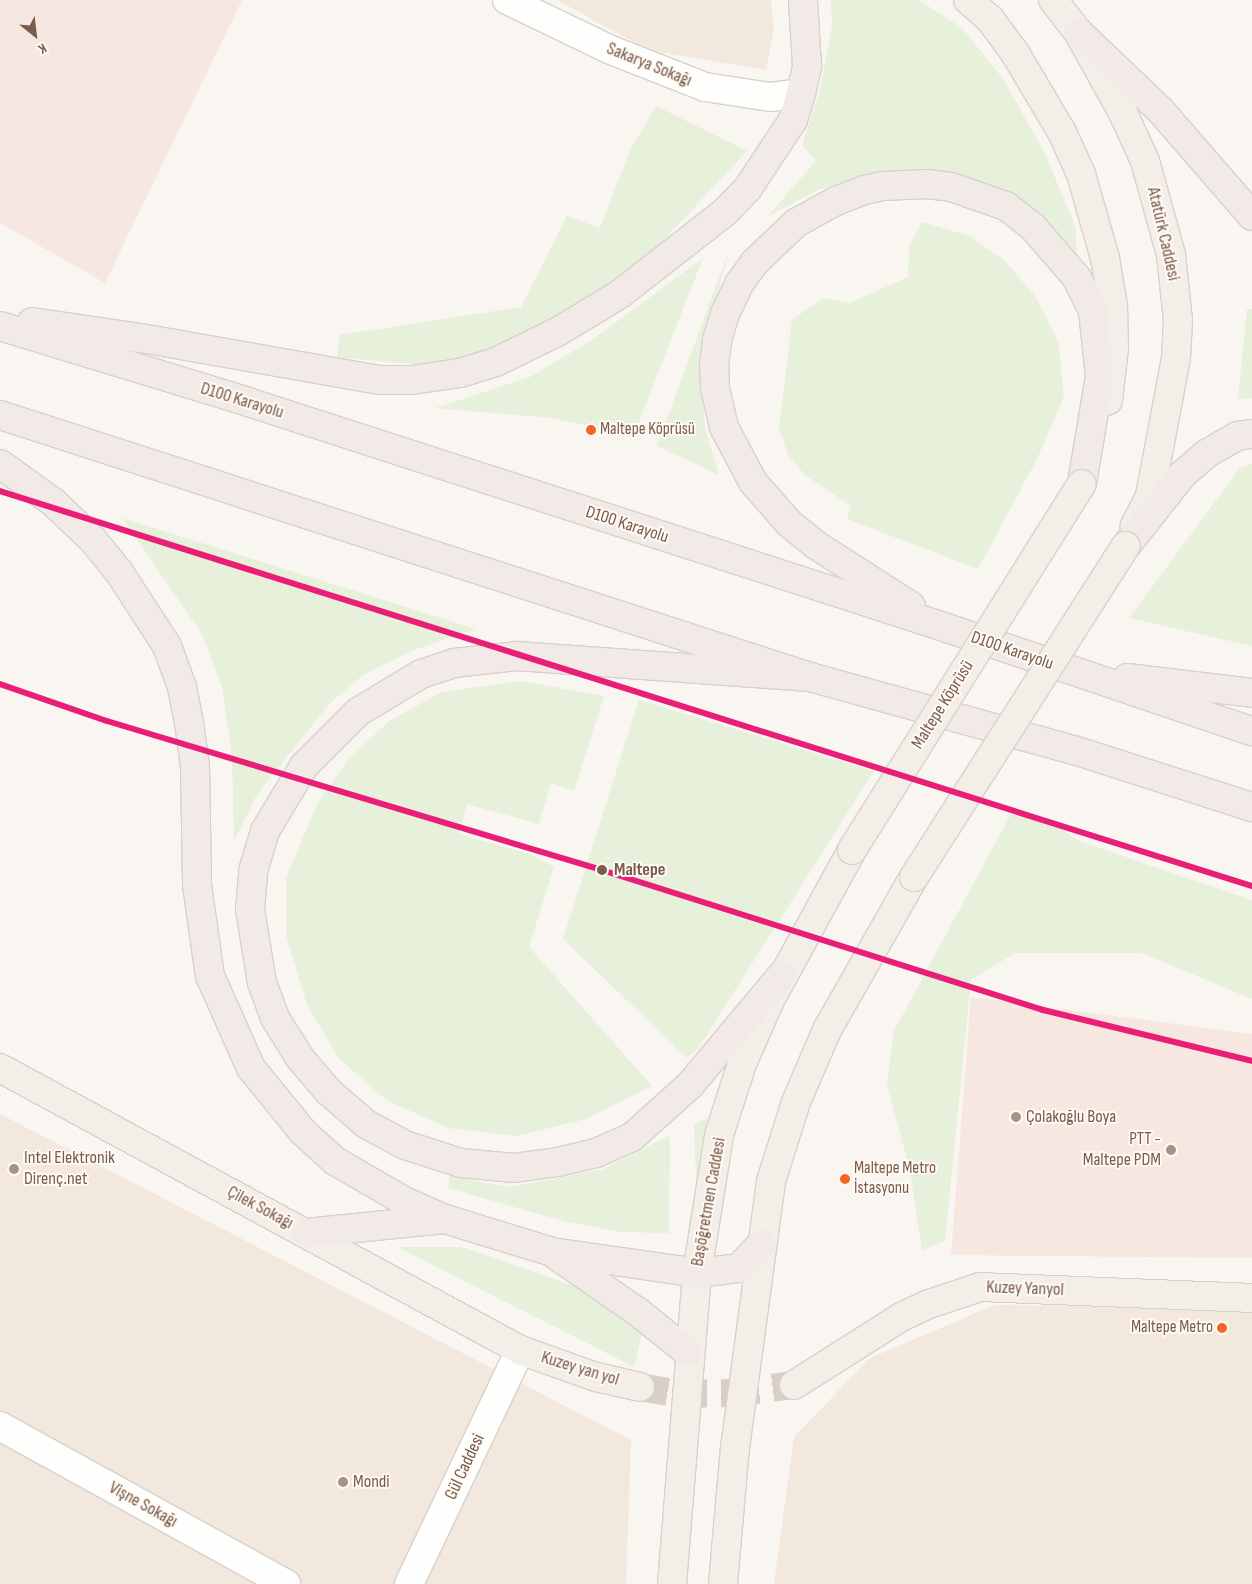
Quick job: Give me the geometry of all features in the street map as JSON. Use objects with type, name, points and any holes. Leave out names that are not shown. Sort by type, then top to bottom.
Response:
[{"type":"highway","points":[[0,318],[141,338],[345,377],[412,380],[460,373],[496,362],[559,331],[670,258],[725,212],[748,188],[793,120],[801,93],[807,66],[803,0]]},
{"type":"highway","points":[[1078,32],[1160,110],[1252,216]]},
{"type":"highway","points":[[944,627],[816,545],[788,522],[753,482],[732,446],[724,427],[715,388],[717,340],[739,284],[755,262],[796,223],[836,201],[883,186],[951,187],[1006,206],[1032,226],[1056,252],[1077,278],[1093,310],[1100,376],[1082,484]]},
{"type":"highway","name":"D100 Karayolu","points":[[0,326],[258,405],[944,627],[1252,731]]},
{"type":"highway","points":[[0,415],[810,677],[1074,750],[1252,808]]},
{"type":"highway","points":[[1126,546],[1182,475],[1206,454],[1237,436],[1252,434]]},
{"type":"highway","points":[[0,464],[53,502],[93,540],[120,572],[166,646],[182,687],[195,767],[197,885],[205,954],[219,1003],[251,1068],[303,1132],[335,1161],[404,1201],[445,1219],[552,1252],[697,1273],[738,1268],[761,1244]]},
{"type":"highway","points":[[782,975],[690,1084],[632,1137],[596,1153],[558,1162],[514,1168],[461,1163],[405,1145],[366,1124],[328,1091],[300,1058],[275,1018],[262,983],[250,909],[253,871],[264,831],[304,766],[358,712],[421,674],[454,663],[517,656],[810,677]]},
{"type":"highway","points":[[1067,670],[1252,693]]},
{"type":"highway","points":[[306,1233],[445,1219]]},
{"type":"highway","points":[[552,1252],[638,1312],[690,1353]]},
{"type":"main road","points":[[968,0],[990,19],[1015,54],[1062,132],[1081,174],[1106,258],[1113,306],[1111,387],[1102,434],[1082,484]]},
{"type":"main road","name":"Atatürk Caddesi","points":[[1053,0],[1078,32],[1104,76],[1144,161],[1162,214],[1175,284],[1176,358],[1164,436],[1150,496],[1126,546]]},
{"type":"main road","name":"Maltepe Köprüsü","points":[[852,850],[1082,484]]},
{"type":"main road","points":[[723,1584],[735,1448],[761,1244],[771,1181],[796,1102],[828,1030],[914,877],[1126,546]]},
{"type":"main road","name":"Başöğretmen Caddesi","points":[[672,1584],[697,1273],[709,1186],[729,1099],[782,975],[852,850]]},
{"type":"main road","name":"Çilek Sokağı","points":[[0,1068],[520,1350]]},
{"type":"main road","name":"Kuzey Yanyol","points":[[794,1385],[901,1317],[928,1304],[980,1287],[1252,1298]]},
{"type":"main road","name":"Kuzey yan yol","points":[[520,1350],[596,1377],[640,1387]]},
{"type":"street","name":"Sakarya Sokağı","points":[[507,0],[611,50],[705,87],[770,97],[801,93]]},
{"type":"street","name":"Gül Caddesi","points":[[409,1584],[520,1350]]},
{"type":"street","name":"Vişne Sokağı","points":[[0,1426],[286,1584]]},
{"type":"shaded area","points":[[0,0],[242,0],[105,283],[0,223]]},
{"type":"shaded area","points":[[557,0],[771,0],[774,28],[766,70],[648,50]]},
{"type":"shaded area","points":[[971,997],[1252,1034],[1252,1258],[951,1255]]},
{"type":"shaded area","points":[[0,1114],[631,1440],[626,1584],[0,1584]]},
{"type":"shaded area","points":[[995,1305],[1252,1307],[1252,1584],[774,1584],[794,1437],[870,1358]]},
{"type":"green space","points":[[831,0],[919,0],[962,28],[1004,80],[1045,154],[1075,225],[1077,263],[1042,219],[879,175],[818,190],[767,217],[816,161],[802,145],[820,90],[832,26]]},
{"type":"green space","points":[[656,106],[747,151],[646,259],[588,305],[523,340],[432,366],[337,357],[340,335],[521,307],[567,216],[600,228],[630,150]]},
{"type":"green space","points":[[922,222],[970,236],[1006,262],[1035,296],[1058,341],[1064,396],[1037,459],[978,569],[847,519],[851,506],[805,475],[788,455],[779,428],[792,320],[823,298],[850,303],[908,277],[909,247]]},
{"type":"green space","points":[[730,248],[707,333],[701,380],[705,429],[719,475],[657,446]]},
{"type":"green space","points":[[703,258],[634,434],[550,418],[435,408],[530,377],[592,340]]},
{"type":"green space","points":[[1247,309],[1252,309],[1252,398],[1238,399]]},
{"type":"green space","points":[[1252,464],[1252,646],[1129,618],[1240,468]]},
{"type":"green space","points":[[122,518],[476,629],[414,650],[363,675],[329,704],[256,796],[234,842],[232,755],[222,687],[202,634]]},
{"type":"green space","points":[[521,681],[604,696],[574,791],[551,783],[539,824],[467,804],[459,834],[530,854],[554,867],[529,947],[652,1086],[586,1119],[517,1136],[448,1128],[386,1100],[339,1058],[307,1005],[286,935],[286,878],[317,804],[347,761],[389,721],[442,692]]},
{"type":"green space","points":[[639,700],[874,771],[699,1047],[687,1058],[563,939]]},
{"type":"green space","points":[[1011,814],[1054,824],[1079,841],[1252,900],[1252,999],[1142,953],[1015,953],[971,980],[945,1241],[922,1250],[910,1171],[887,1084],[894,1031]]},
{"type":"green space","points":[[720,1113],[698,1223],[694,1124]]},
{"type":"green space","points":[[670,1135],[669,1233],[622,1232],[567,1222],[448,1188],[450,1176],[509,1187],[604,1169]]},
{"type":"green space","points":[[397,1247],[463,1247],[591,1292],[642,1334],[634,1367]]},
{"type":"tunnel","points":[[640,1387],[679,1394],[731,1393],[794,1385]]},
{"type":"transit line","points":[[0,491],[1252,886]]},
{"type":"transit line","points":[[0,684],[107,721],[605,871],[1043,1010],[1252,1061]]},
{"type":"place","name":"Maltepe Köprüsü","points":[[591,430]]},
{"type":"place","name":"Maltepe","points":[[602,870]]},
{"type":"place","name":"Çolakoğlu Boya","points":[[1016,1117]]},
{"type":"place","name":"PTT - Maltepe PDM","points":[[1171,1150]]},
{"type":"place","name":"Intel Elektronik Direnç.net","points":[[14,1169]]},
{"type":"place","name":"Maltepe Metro İstasyonu","points":[[845,1179]]},
{"type":"place","name":"Maltepe Metro","points":[[1222,1328]]},
{"type":"place","name":"Mondi","points":[[343,1482]]}]
